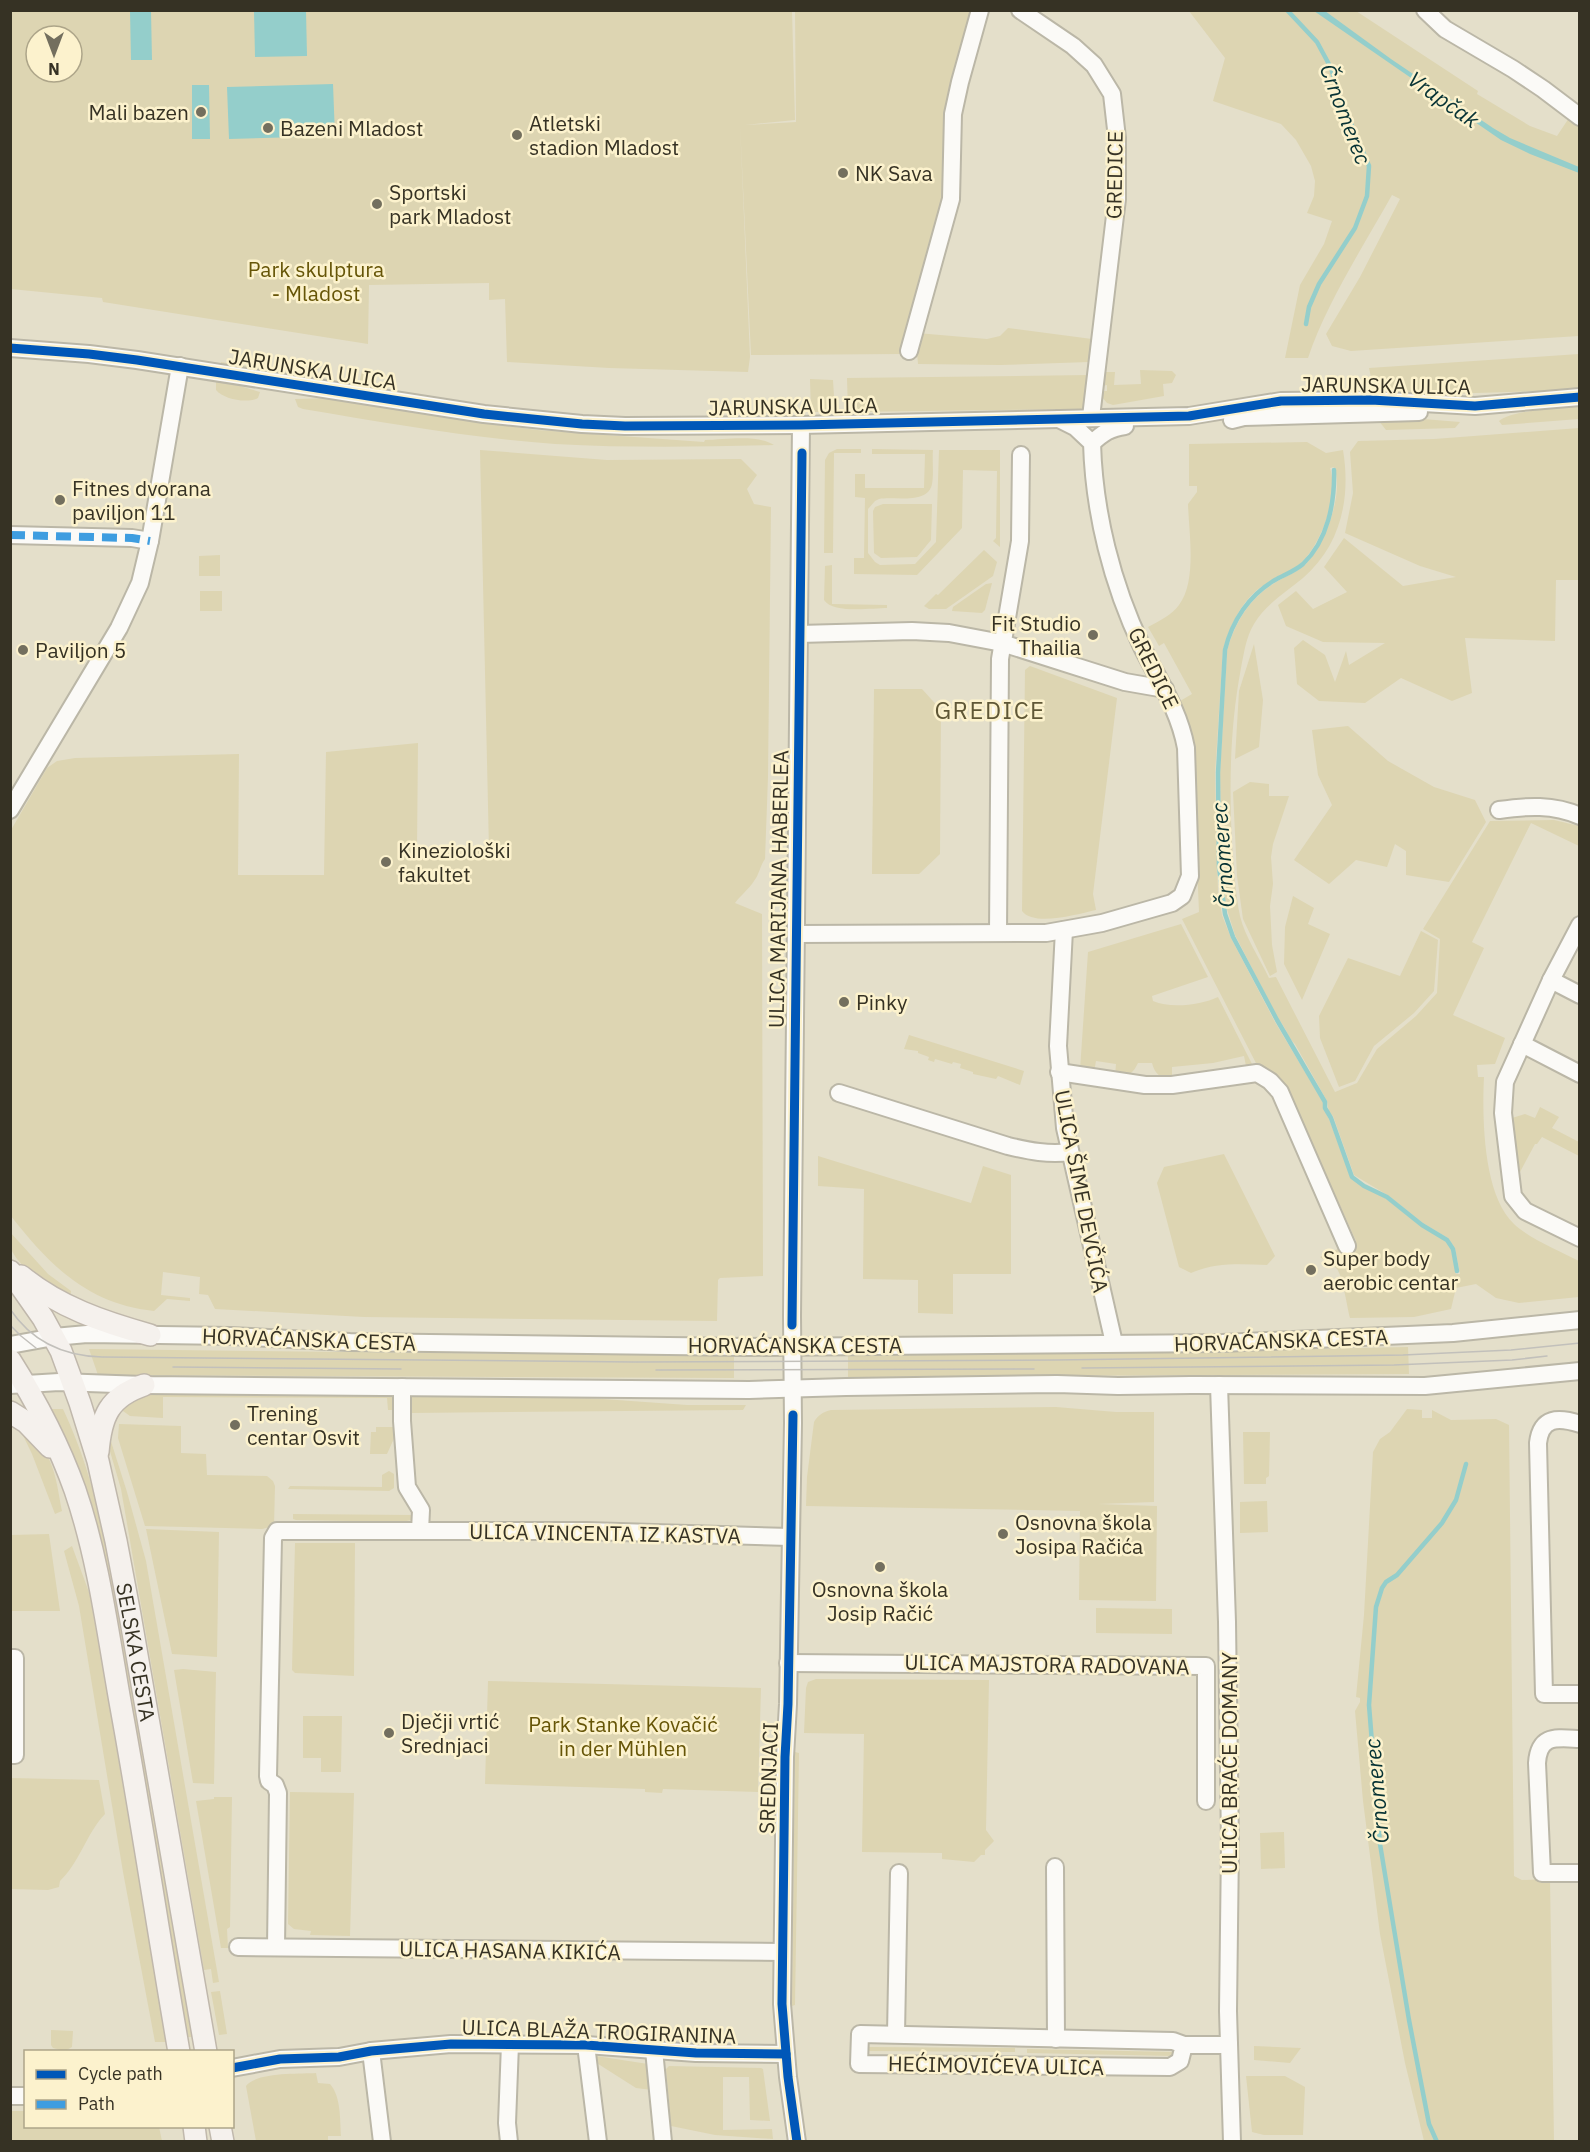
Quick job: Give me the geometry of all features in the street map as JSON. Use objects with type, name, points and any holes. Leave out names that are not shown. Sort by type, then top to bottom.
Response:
[{"type":"main road","points":[[10,1269],[42,1292],[72,1309],[150,1335]]},
{"type":"main road","name":"SELSKA CESTA","points":[[10,1269],[54,1337],[73,1383],[98,1461],[130,1615],[206,2050]]},
{"type":"main road","name":"SELSKA CESTA","points":[[10,1360],[18,1384],[63,1460],[83,1516],[105,1616],[132,1765],[179,2050]]},
{"type":"main road","points":[[98,1461],[101,1427],[110,1408],[125,1392],[144,1384]]},
{"type":"main road","points":[[10,1412],[26,1422],[63,1460]]},
{"type":"street","points":[[909,351],[951,199],[953,114],[980,10]]},
{"type":"street","name":"GREDICE","points":[[1020,10],[1073,46],[1094,65],[1112,94],[1117,138],[1117,199],[1091,417]]},
{"type":"street","points":[[1425,10],[1445,29],[1544,89],[1580,117]]},
{"type":"street","name":"JARUNSKA ULICA","points":[[10,348],[89,354],[180,366],[484,414],[582,424],[801,425],[1189,416],[1281,401],[1371,400],[1475,406],[1580,397]]},
{"type":"street","points":[[10,810],[119,628],[140,583],[150,541],[180,366]]},
{"type":"street","name":"JARUNSKA ULICA","points":[[1091,417],[1125,426],[1202,425],[1244,417],[1422,412],[1454,416],[1497,414],[1560,400]]},
{"type":"street","points":[[1057,418],[1075,428],[1092,443],[1112,428],[1125,426]]},
{"type":"street","name":"ULICA MARIJANA HABERLEA","points":[[793,1388],[801,425]]},
{"type":"street","name":"GREDICE","points":[[1064,930],[1172,903],[1182,896],[1190,876],[1186,748],[1177,714],[1142,646],[1113,571],[1106,547],[1093,466],[1092,443]]},
{"type":"street","points":[[998,933],[999,714],[1002,643],[1020,541],[1021,455]]},
{"type":"street","points":[[10,535],[132,538],[150,541]]},
{"type":"street","points":[[799,634],[931,631],[973,636],[1125,682],[1165,689]]},
{"type":"street","points":[[1499,810],[1542,806],[1563,809],[1580,816]]},
{"type":"street","points":[[1579,928],[1551,980],[1505,1082],[1503,1113],[1513,1196],[1525,1211],[1580,1238]]},
{"type":"street","points":[[796,934],[1046,933],[1064,930]]},
{"type":"street","name":"ULICA ŠIME DEVČIĆA","points":[[1064,930],[1059,1072],[1065,1128],[1114,1344]]},
{"type":"street","points":[[1551,980],[1580,995]]},
{"type":"street","points":[[1522,1044],[1580,1074]]},
{"type":"street","points":[[1059,1072],[1145,1085],[1172,1085],[1257,1073],[1270,1081],[1280,1092],[1347,1246]]},
{"type":"street","points":[[839,1093],[1008,1146],[1034,1152],[1070,1152]]},
{"type":"street","name":"HORVAĆANSKA CESTA","points":[[10,1346],[54,1337],[87,1334],[241,1336],[350,1342],[792,1346],[1114,1344],[1407,1336],[1580,1320]]},
{"type":"street","name":"HORVAĆANSKA CESTA","points":[[18,1384],[749,1390],[1045,1384],[1425,1386],[1580,1371]]},
{"type":"street","name":"ULICA BRAĆE DOMANY","points":[[1219,1385],[1227,1622],[1230,1836],[1229,2045],[1232,2142]]},
{"type":"street","points":[[402,1387],[404,1462],[409,1492],[422,1510],[420,1531]]},
{"type":"street","name":"SREDNJACI","points":[[793,1388],[782,2010],[797,2142]]},
{"type":"street","points":[[1580,1424],[1557,1420],[1548,1422],[1539,1432],[1538,1443],[1544,1694],[1580,1694]]},
{"type":"street","name":"ULICA VINCENTA IZ KASTVA","points":[[276,1947],[278,1793],[275,1785],[268,1779],[273,1538],[277,1531],[631,1532],[790,1537]]},
{"type":"street","points":[[10,1658],[15,1658],[15,1755],[10,1755]]},
{"type":"street","name":"ULICA MAJSTORA RADOVANA","points":[[788,1663],[1206,1666],[1206,1801]]},
{"type":"street","points":[[1580,1739],[1558,1738],[1546,1741],[1540,1745],[1537,1762],[1542,1873],[1580,1873]]},
{"type":"street","name":"HEĆIMOVIĆEVA ULICA","points":[[1055,1868],[1056,2039]]},
{"type":"street","name":"HEĆIMOVIĆEVA ULICA","points":[[896,2034],[899,1873]]},
{"type":"street","name":"ULICA HASANA KIKIĆA","points":[[238,1947],[782,1952]]},
{"type":"street","name":"HEĆIMOVIĆEVA ULICA","points":[[1184,2045],[1180,2061],[1177,2065],[1170,2067],[859,2064],[860,2034],[1173,2041],[1184,2045],[1229,2045]]},
{"type":"street","name":"ULICA BLAŽA TROGIRANINA","points":[[234,2068],[280,2059],[339,2057],[371,2051],[451,2044],[586,2045],[654,2050],[786,2054]]},
{"type":"street","points":[[509,2142],[507,2123],[510,2044]]},
{"type":"street","points":[[586,2045],[598,2142]]},
{"type":"street","points":[[654,2050],[663,2142]]},
{"type":"street","points":[[371,2051],[382,2142]]},
{"type":"green space","name":"Sportski park Mladost","points":[[10,11],[792,11],[795,120],[745,125],[796,122],[795,11],[974,11],[949,115],[939,222],[901,354],[751,355],[740,124],[750,357],[748,372],[507,362],[505,299],[489,300],[489,283],[369,285],[368,344],[103,302],[102,298],[11,289]]},
{"type":"green space","points":[[1189,11],[1356,11],[1478,91],[1477,94],[1530,126],[1557,136],[1571,115],[1579,122],[1579,336],[1351,351],[1332,346],[1326,334],[1360,277],[1400,199],[1392,195],[1335,296],[1308,358],[1285,358],[1300,285],[1324,244],[1332,221],[1307,213],[1314,196],[1315,181],[1311,166],[1296,140],[1281,124],[1213,101],[1225,58]]},
{"type":"green space","points":[[1008,328],[1092,339],[1089,362],[1000,365],[918,364],[917,333],[987,339],[1000,336]]},
{"type":"green space","points":[[1579,354],[1579,390],[1375,396],[1369,368]]},
{"type":"green space","points":[[221,362],[359,384],[362,371],[365,372],[362,384],[356,386],[220,365]]},
{"type":"green space","points":[[1140,370],[1172,371],[1176,375],[1172,383],[1163,384],[1164,396],[1113,405],[1107,403],[1102,397],[1102,391],[1107,391],[1107,385],[1102,386],[1104,372],[1115,372],[1114,385],[1141,384]]},
{"type":"green space","points":[[1089,375],[1087,404],[1081,409],[848,412],[847,378]]},
{"type":"green space","points":[[216,379],[260,392],[258,398],[242,400],[224,396],[216,390]]},
{"type":"green space","points":[[810,379],[833,380],[835,412],[811,412]]},
{"type":"green space","points":[[329,398],[537,430],[704,442],[705,440],[740,438],[774,445],[637,447],[555,444],[492,438],[303,409],[298,407],[295,399]]},
{"type":"green space","points":[[1579,406],[1579,419],[1502,425],[1499,421],[1514,414]]},
{"type":"green space","points":[[1398,417],[1460,422],[1455,428],[1386,430],[1379,421]]},
{"type":"green space","points":[[1579,428],[1579,580],[1556,580],[1555,641],[1465,638],[1472,693],[1452,701],[1401,678],[1365,703],[1319,701],[1297,684],[1294,648],[1303,640],[1325,655],[1335,682],[1346,651],[1349,665],[1385,643],[1323,642],[1286,626],[1278,605],[1296,591],[1313,609],[1347,592],[1324,567],[1344,538],[1403,586],[1456,577],[1420,566],[1345,533],[1353,493],[1350,452],[1358,441],[1434,439]]},
{"type":"green space","points":[[1307,442],[1326,453],[1343,450],[1344,503],[1334,536],[1316,565],[1264,610],[1249,634],[1237,690],[1231,778],[1234,871],[1242,924],[1269,978],[1276,977],[1335,1092],[1357,1083],[1377,1049],[1416,1016],[1437,993],[1440,939],[1423,929],[1490,821],[1554,820],[1579,826],[1579,846],[1531,823],[1472,942],[1484,948],[1453,1015],[1505,1038],[1495,1064],[1477,1065],[1478,1077],[1484,1077],[1484,1134],[1490,1176],[1504,1211],[1514,1224],[1537,1240],[1579,1261],[1579,1297],[1519,1303],[1496,1298],[1476,1284],[1456,1288],[1451,1309],[1414,1317],[1350,1318],[1339,1273],[1320,1257],[1356,1241],[1307,1132],[1279,1078],[1273,1072],[1258,1067],[1182,919],[1199,912],[1192,745],[1188,720],[1180,701],[1192,694],[1164,643],[1159,646],[1148,627],[1176,609],[1185,595],[1188,583],[1191,557],[1188,504],[1197,492],[1197,486],[1189,486],[1189,444]],"holes":[[[1334,467],[1337,491],[1331,519],[1319,545],[1305,565],[1264,590],[1250,605],[1238,622],[1227,651],[1220,774],[1225,903],[1235,935],[1278,1019],[1327,1101],[1329,1113],[1333,1116],[1354,1175],[1389,1196],[1423,1223],[1448,1238],[1455,1248],[1460,1274],[1456,1274],[1451,1249],[1445,1240],[1421,1226],[1387,1199],[1351,1178],[1324,1110],[1323,1102],[1275,1022],[1231,938],[1222,915],[1218,892],[1215,774],[1223,650],[1228,633],[1245,602],[1262,586],[1301,563],[1316,544],[1330,505],[1332,491],[1330,468]]]},
{"type":"green space","points":[[837,449],[861,449],[861,453],[834,453],[833,553],[824,553],[825,460],[829,453]]},
{"type":"green space","points":[[872,449],[933,450],[933,480],[929,491],[917,497],[879,499],[868,509],[868,553],[875,562],[880,565],[915,564],[936,542],[939,450],[1000,450],[1000,547],[993,541],[996,538],[997,471],[963,470],[962,528],[917,575],[854,574],[854,558],[864,558],[865,498],[855,497],[855,474],[865,474],[865,488],[924,488],[925,454],[872,454]]},
{"type":"green space","name":"Kineziološki fakultet","points":[[480,450],[607,460],[741,459],[757,475],[747,489],[754,504],[771,507],[765,859],[756,879],[735,903],[762,914],[763,1276],[720,1278],[718,1280],[717,1321],[364,1317],[215,1309],[208,1295],[199,1294],[200,1277],[163,1272],[161,1295],[190,1298],[190,1301],[167,1299],[154,1311],[109,1300],[72,1280],[41,1251],[11,1216],[11,830],[47,768],[57,761],[75,758],[239,754],[238,875],[324,875],[326,752],[418,743],[417,850],[489,850]]},
{"type":"green space","points":[[883,504],[932,504],[931,540],[917,557],[881,558],[874,553],[873,511],[875,507]]},
{"type":"green space","points":[[984,550],[997,562],[993,576],[946,609],[929,609],[924,606],[936,594],[938,595]]},
{"type":"green space","points":[[220,555],[220,576],[199,576],[199,556]]},
{"type":"green space","points":[[832,565],[832,604],[887,605],[887,608],[844,609],[829,604],[824,600],[825,566]]},
{"type":"green space","points":[[992,583],[985,610],[982,613],[952,611],[953,607],[986,584]]},
{"type":"green space","points":[[200,591],[222,591],[222,611],[200,611]]},
{"type":"green space","points":[[1254,644],[1263,700],[1259,747],[1235,759],[1239,691]]},
{"type":"green space","points":[[1030,666],[1117,698],[1093,894],[1096,910],[1046,919],[1028,916],[1022,911],[1025,670]]},
{"type":"green space","points":[[874,689],[922,689],[941,710],[940,854],[919,874],[872,874]]},
{"type":"green space","points":[[1348,726],[1388,761],[1434,787],[1475,800],[1486,822],[1449,882],[1406,875],[1406,851],[1395,844],[1387,867],[1356,860],[1329,884],[1294,860],[1332,805],[1318,775],[1312,730]]},
{"type":"green space","points":[[1250,782],[1269,784],[1269,796],[1289,796],[1271,857],[1272,945],[1277,972],[1270,976],[1243,919],[1237,876],[1233,792]]},
{"type":"green space","points":[[1293,896],[1314,908],[1308,924],[1330,934],[1302,1000],[1284,964],[1285,927]]},
{"type":"green space","points":[[1181,924],[1208,977],[1152,996],[1153,1001],[1168,1005],[1186,1005],[1218,997],[1252,1064],[1246,1066],[1244,1056],[1213,1063],[1172,1067],[1172,1079],[1159,1075],[1152,1063],[1138,1063],[1132,1072],[1123,1076],[1115,1076],[1116,1064],[1096,1061],[1094,1072],[1080,1070],[1088,952]]},
{"type":"green space","points":[[1421,931],[1438,940],[1434,991],[1414,1013],[1374,1046],[1355,1081],[1339,1087],[1320,1038],[1319,1016],[1348,958],[1400,976]]},
{"type":"green space","points":[[909,1035],[1024,1071],[1020,1085],[998,1076],[996,1079],[973,1074],[973,1072],[960,1068],[961,1064],[935,1059],[934,1062],[928,1060],[929,1057],[918,1051],[904,1049]]},
{"type":"green space","points":[[1540,1107],[1559,1117],[1552,1128],[1579,1142],[1579,1156],[1542,1137],[1535,1144],[1520,1172],[1512,1118],[1525,1114],[1535,1118]]},
{"type":"green space","points":[[1224,1154],[1275,1256],[1267,1265],[1219,1265],[1191,1273],[1179,1267],[1157,1183],[1164,1167]]},
{"type":"green space","points":[[818,1156],[971,1203],[983,1166],[1011,1175],[1011,1274],[953,1274],[953,1314],[918,1313],[918,1280],[863,1279],[864,1189],[818,1186]]},
{"type":"green space","points":[[10,1232],[48,1274],[71,1291],[70,1299],[23,1265],[11,1249]]},
{"type":"green space","points":[[1408,1347],[1409,1374],[848,1377],[848,1355],[1115,1353]]},
{"type":"green space","points":[[89,1349],[525,1354],[734,1353],[734,1378],[98,1375]]},
{"type":"green space","points":[[138,1392],[390,1394],[396,1399],[393,1410],[388,1410],[387,1398],[163,1397],[163,1418],[130,1416],[116,1406]]},
{"type":"green space","points":[[417,1395],[575,1397],[687,1405],[746,1405],[743,1410],[411,1413],[404,1409],[410,1397]]},
{"type":"green space","points":[[1056,1407],[1116,1412],[1154,1412],[1154,1502],[1098,1504],[1157,1506],[1156,1601],[1079,1600],[1080,1511],[806,1506],[814,1422],[819,1416],[831,1410]]},
{"type":"green space","points":[[49,1409],[63,1409],[77,1442],[99,1512],[121,1620],[193,2037],[188,2037],[110,1588]]},
{"type":"green space","points":[[1407,1409],[1422,1410],[1422,1418],[1432,1418],[1432,1410],[1451,1420],[1496,1419],[1509,1425],[1514,1876],[1522,1880],[1550,1879],[1554,2141],[1424,2141],[1405,2063],[1380,1934],[1363,1801],[1355,1711],[1360,1702],[1360,1698],[1356,1697],[1364,1615],[1373,1452],[1380,1439],[1390,1432]]},
{"type":"green space","points":[[17,1423],[48,1457],[56,1480],[62,1511],[55,1514],[32,1454]]},
{"type":"green space","points":[[119,1424],[181,1426],[181,1453],[206,1454],[207,1475],[267,1476],[275,1486],[274,1526],[262,1529],[145,1526],[118,1438]]},
{"type":"green space","points":[[376,1427],[396,1427],[396,1434],[387,1454],[370,1454],[371,1432],[376,1432]]},
{"type":"green space","points":[[108,1432],[146,1561],[219,1982],[213,1983],[211,1969],[204,1970],[121,1489],[107,1441]]},
{"type":"green space","points":[[1243,1432],[1270,1432],[1269,1476],[1266,1478],[1266,1484],[1244,1484]]},
{"type":"green space","points":[[389,1471],[394,1474],[394,1488],[389,1491],[288,1489],[290,1486],[382,1487],[382,1475]]},
{"type":"green space","points":[[1267,1501],[1268,1532],[1240,1533],[1240,1502]]},
{"type":"green space","points":[[293,1514],[413,1515],[411,1520],[402,1522],[296,1520],[293,1519]]},
{"type":"green space","points":[[146,1529],[219,1532],[217,1657],[172,1654]]},
{"type":"green space","points":[[49,1534],[60,1611],[11,1611],[11,1535]]},
{"type":"green space","points":[[295,1543],[355,1543],[354,1676],[295,1673],[292,1670]]},
{"type":"green space","points":[[72,1546],[90,1595],[167,2042],[155,2042],[123,1872],[79,1606],[64,1551]]},
{"type":"green space","points":[[1096,1608],[1172,1609],[1172,1634],[1096,1633]]},
{"type":"green space","points":[[174,1670],[216,1672],[214,1784],[193,1783]]},
{"type":"green space","points":[[816,1679],[989,1680],[986,1830],[994,1841],[985,1850],[985,1855],[981,1855],[974,1862],[942,1859],[942,1853],[862,1852],[864,1734],[804,1733],[806,1688],[808,1682]]},
{"type":"green space","name":"Park Stanke Kovačić in der Mühlen","points":[[488,1681],[761,1688],[758,1792],[663,1789],[662,1793],[645,1792],[645,1789],[485,1784]]},
{"type":"green space","points":[[303,1716],[342,1716],[341,1772],[321,1772],[321,1758],[303,1758]]},
{"type":"green space","points":[[795,1752],[799,1753],[795,2005],[792,2006]]},
{"type":"green space","points":[[11,1778],[99,1780],[105,1814],[73,1865],[60,1881],[59,1887],[48,1890],[11,1889]]},
{"type":"green space","points":[[290,1792],[354,1793],[350,1936],[310,1935],[311,1931],[294,1929],[288,1924]]},
{"type":"green space","points":[[214,1797],[232,1797],[228,1948],[221,1948],[196,1801],[214,1799]]},
{"type":"green space","points":[[1284,1832],[1285,1868],[1261,1869],[1260,1833]]},
{"type":"green space","points":[[220,1991],[227,2034],[219,2035],[211,1992]]},
{"type":"green space","points":[[51,2030],[73,2031],[72,2047],[61,2050],[51,2045]]},
{"type":"green space","points":[[1254,2046],[1301,2048],[1290,2063],[1254,2060]]},
{"type":"green space","points":[[867,2047],[1015,2048],[1015,2052],[867,2051]]},
{"type":"green space","points":[[1027,2049],[1175,2052],[1175,2056],[1027,2053]]},
{"type":"green space","points":[[592,2057],[648,2064],[652,2090],[636,2088],[592,2060]]},
{"type":"green space","points":[[669,2066],[763,2069],[770,2121],[750,2120],[749,2077],[723,2077],[723,2130],[772,2129],[773,2139],[715,2135],[671,2126],[666,2069]]},
{"type":"green space","points":[[316,2073],[318,2083],[330,2084],[334,2089],[339,2108],[341,2136],[328,2136],[328,2141],[256,2141],[246,2086],[251,2081],[268,2076]]},
{"type":"green space","points":[[1246,2076],[1285,2076],[1305,2087],[1303,2135],[1264,2135],[1252,2132]]},
{"type":"green space","points":[[10,2111],[24,2111],[24,2128],[159,2128],[162,2141],[11,2141]]},
{"type":"water","points":[[130,11],[151,11],[152,60],[131,60]]},
{"type":"water","points":[[254,11],[306,11],[307,56],[255,57]]},
{"type":"water","name":"Vrapčak","points":[[1314,11],[1325,11],[1493,128],[1510,138],[1579,167],[1579,173],[1501,140]]},
{"type":"water","points":[[333,84],[335,136],[229,139],[227,87]]},
{"type":"water","name":"Mali bazen","points":[[192,85],[209,85],[210,139],[192,139]]},
{"type":"waterway","name":"Črnomerec","points":[[1287,10],[1317,42],[1331,68],[1340,98],[1369,166],[1367,196],[1355,228],[1319,284],[1309,307],[1306,324]]},
{"type":"waterway","name":"Črnomerec","points":[[1334,470],[1331,507],[1319,544],[1297,569],[1275,580],[1257,593],[1237,619],[1225,650],[1218,773],[1219,867],[1225,914],[1233,937],[1277,1020],[1325,1102],[1325,1108],[1331,1118],[1352,1177],[1364,1186],[1387,1197],[1422,1225],[1447,1240],[1453,1249],[1457,1271]]},
{"type":"waterway","name":"Črnomerec","points":[[1437,2142],[1429,2124],[1409,2020],[1380,1844],[1369,1705],[1376,1607],[1382,1588],[1386,1582],[1397,1575],[1442,1523],[1456,1500],[1466,1464]]},
{"type":"tram line","points":[[10,1309],[28,1330],[50,1345],[74,1354],[102,1357],[634,1362],[1055,1360],[1403,1355],[1511,1350],[1580,1343]]},
{"type":"tram line","points":[[10,1325],[36,1348]]},
{"type":"tram line","points":[[1082,1368],[1394,1365],[1512,1360],[1547,1356]]},
{"type":"tram line","points":[[173,1367],[401,1369]]},
{"type":"tram line","points":[[656,1370],[1034,1369]]},
{"type":"marked path","points":[[10,535],[132,538],[150,541]]},
{"type":"cycle path","points":[[10,348],[137,360],[484,414],[625,426],[801,425],[1189,416],[1281,401],[1371,400],[1475,406],[1580,397]]},
{"type":"cycle path","points":[[792,1325],[802,453]]},
{"type":"cycle path","points":[[793,1415],[782,2004],[788,2077],[797,2142]]},
{"type":"cycle path","points":[[234,2068],[280,2059],[339,2057],[371,2051],[451,2044],[586,2045],[696,2053],[786,2054]]},
{"type":"place","name":"Mali bazen","points":[[201,112]]},
{"type":"place","name":"Bazeni Mladost","points":[[268,128]]},
{"type":"place","name":"Atletski stadion Mladost","points":[[517,135]]},
{"type":"place","name":"NK Sava","points":[[843,173]]},
{"type":"place","name":"Sportski park Mladost","points":[[377,204]]},
{"type":"place","name":"Fitnes dvorana paviljon 11","points":[[60,500]]},
{"type":"place","name":"Fit Studio Thailia","points":[[1093,635]]},
{"type":"place","name":"Paviljon 5","points":[[23,650]]},
{"type":"place","name":"Kineziološki fakultet","points":[[386,862]]},
{"type":"place","name":"Pinky","points":[[844,1002]]},
{"type":"place","name":"Super body aerobic centar","points":[[1311,1270]]},
{"type":"place","name":"Trening centar Osvit","points":[[235,1425]]},
{"type":"place","name":"Osnovna škola Josipa Račića","points":[[1003,1534]]},
{"type":"place","name":"Osnovna škola Josip Račić","points":[[880,1567]]},
{"type":"place","name":"Dječji vrtić Srednjaci","points":[[389,1733]]},
{"type":"district","name":"GREDICE","points":[[990,710]]},
{"type":"park label","name":"Park skulptura - Mladost","points":[[316,281]]}]
